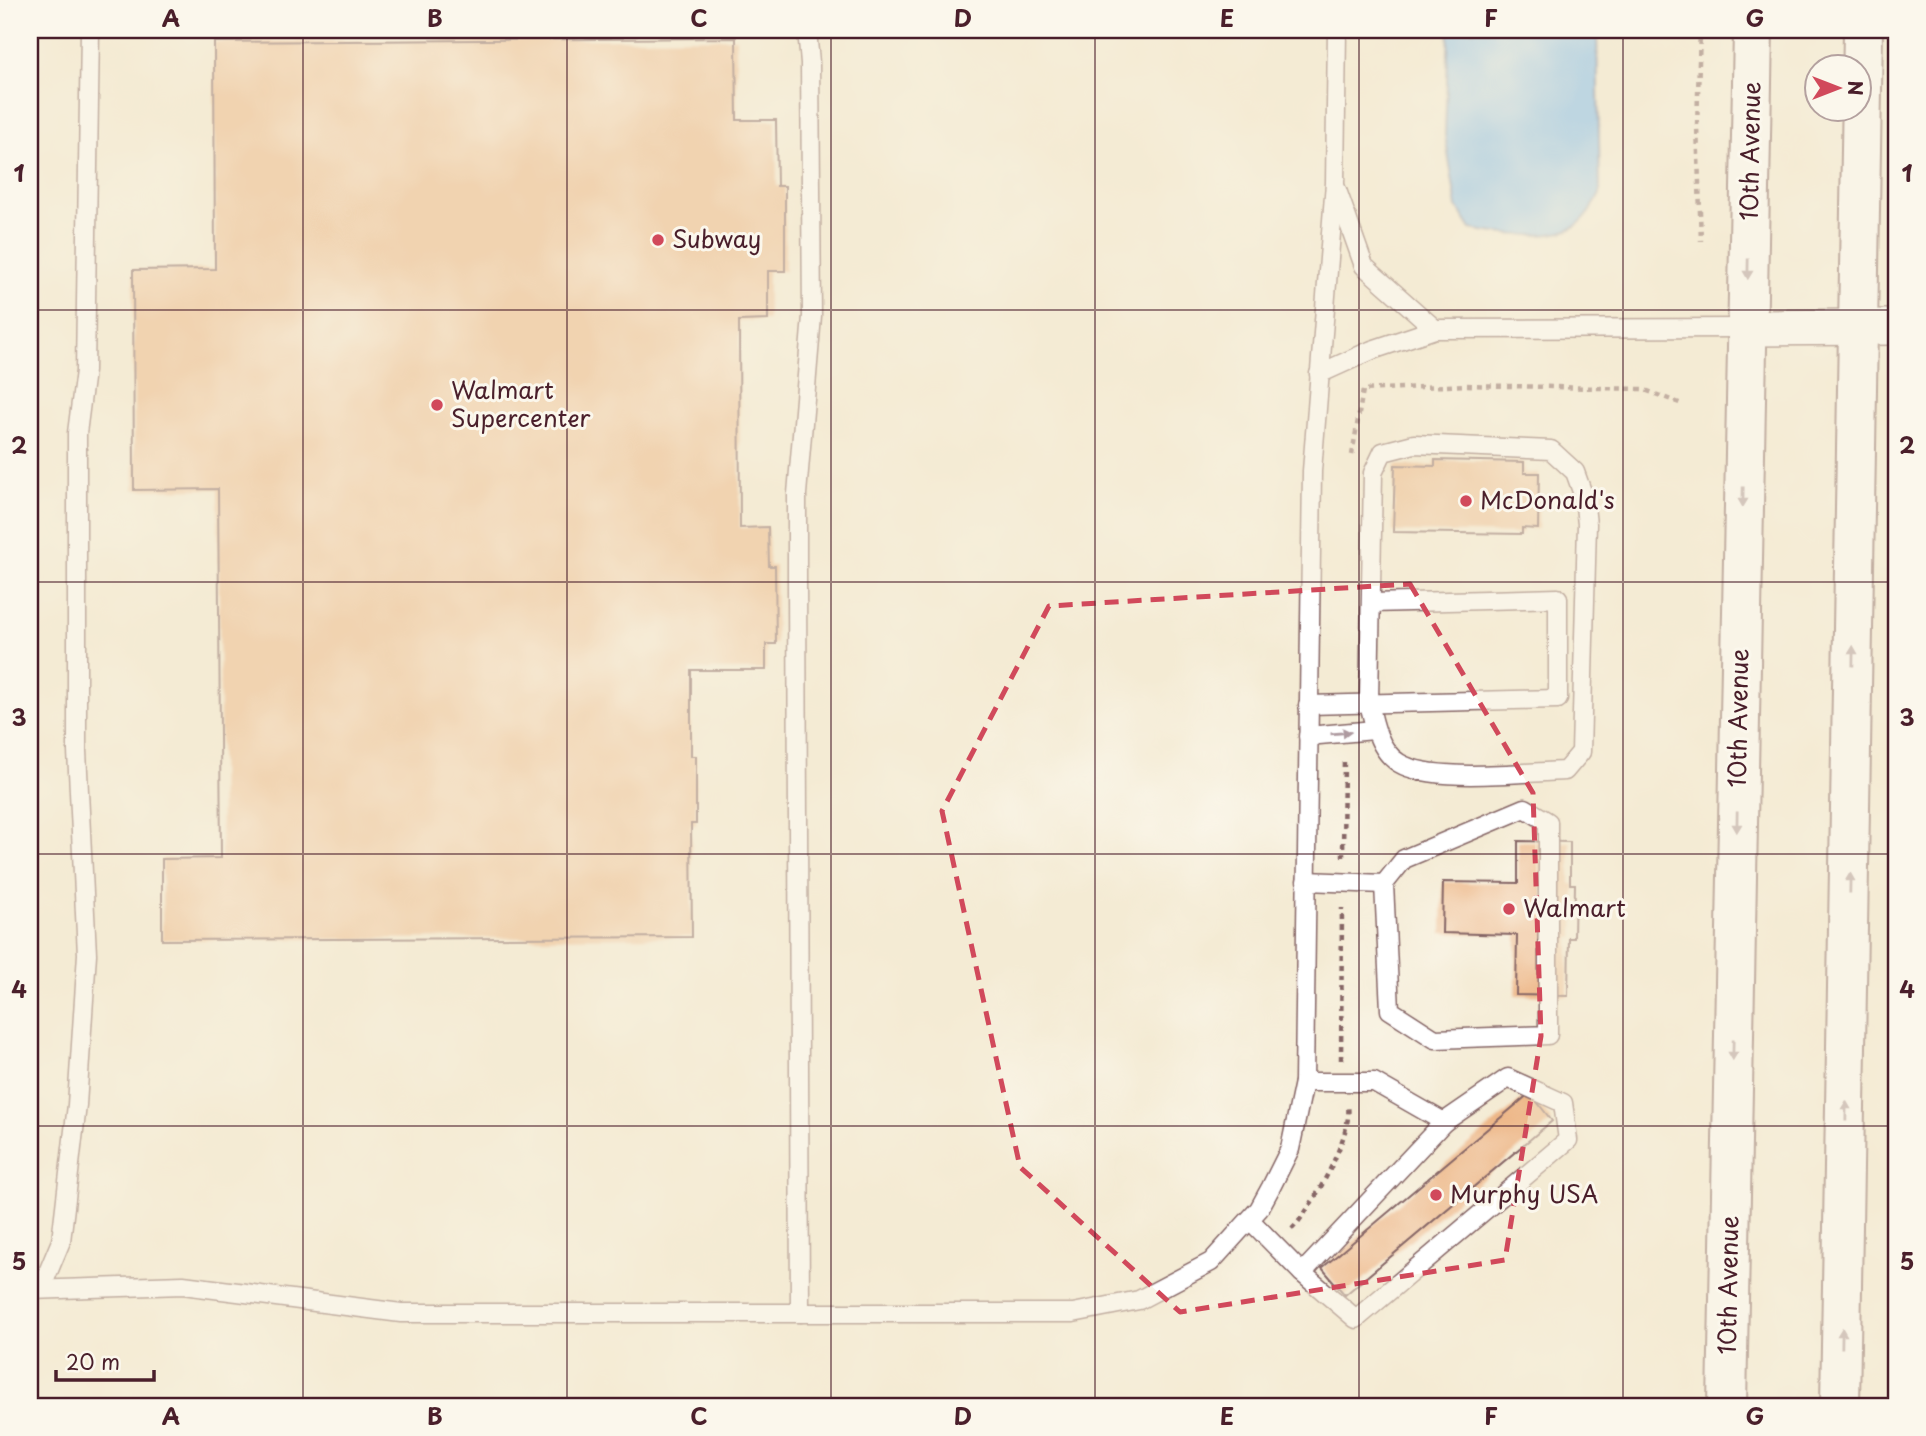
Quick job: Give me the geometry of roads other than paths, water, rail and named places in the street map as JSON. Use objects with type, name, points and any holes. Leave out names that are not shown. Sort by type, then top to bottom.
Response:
[{"type":"main road","name":"10th Avenue","points":[[1727,1406],[1746,328],[1754,30]]},
{"type":"main road","points":[[1840,1406],[1863,30]]},
{"type":"street","points":[[1746,328],[1896,327]]},
{"type":"lane","points":[[90,30],[85,371],[77,433],[77,751],[88,954],[77,1105],[61,1241],[35,1290],[183,1285],[401,1313],[1073,1313],[1139,1300],[1211,1262],[1259,1209],[1290,1149],[1304,1082],[1312,471],[1335,183],[1337,30]]},
{"type":"lane","points":[[800,1313],[797,531],[812,316],[810,63],[807,30]]},
{"type":"lane","points":[[1335,183],[1364,266],[1435,329]]},
{"type":"lane","points":[[1319,374],[1372,350],[1435,329],[1746,328]]},
{"type":"lane","points":[[1413,444],[1551,450],[1575,472],[1584,497],[1587,524],[1581,752],[1565,771],[1423,774],[1396,762],[1374,730],[1369,702],[1372,603],[1373,473],[1382,452],[1413,444]]},
{"type":"lane","points":[[1308,705],[1558,699],[1558,598],[1372,603]]},
{"type":"lane","points":[[1308,736],[1374,730]]},
{"type":"lane","points":[[1525,808],[1548,822],[1548,1035],[1435,1039],[1390,1010],[1384,884],[1404,859],[1525,808]]},
{"type":"lane","points":[[1306,881],[1384,884]]},
{"type":"lane","points":[[1250,1220],[1302,1273],[1356,1319],[1568,1140],[1563,1103],[1508,1078],[1444,1122],[1302,1273]]},
{"type":"lane","points":[[1304,1082],[1374,1082],[1444,1122]]},
{"type":"water","points":[[1449,30],[1597,30],[1600,194],[1577,225],[1562,232],[1536,235],[1471,229],[1457,207],[1445,135]]},
{"type":"place","name":"Subway","points":[[658,240]]},
{"type":"place","name":"Walmart Supercenter","points":[[437,405]]},
{"type":"place","name":"McDonald's","points":[[1466,501]]},
{"type":"place","name":"Walmart","points":[[1509,909]]},
{"type":"place","name":"Murphy USA","points":[[1436,1195]]}]
